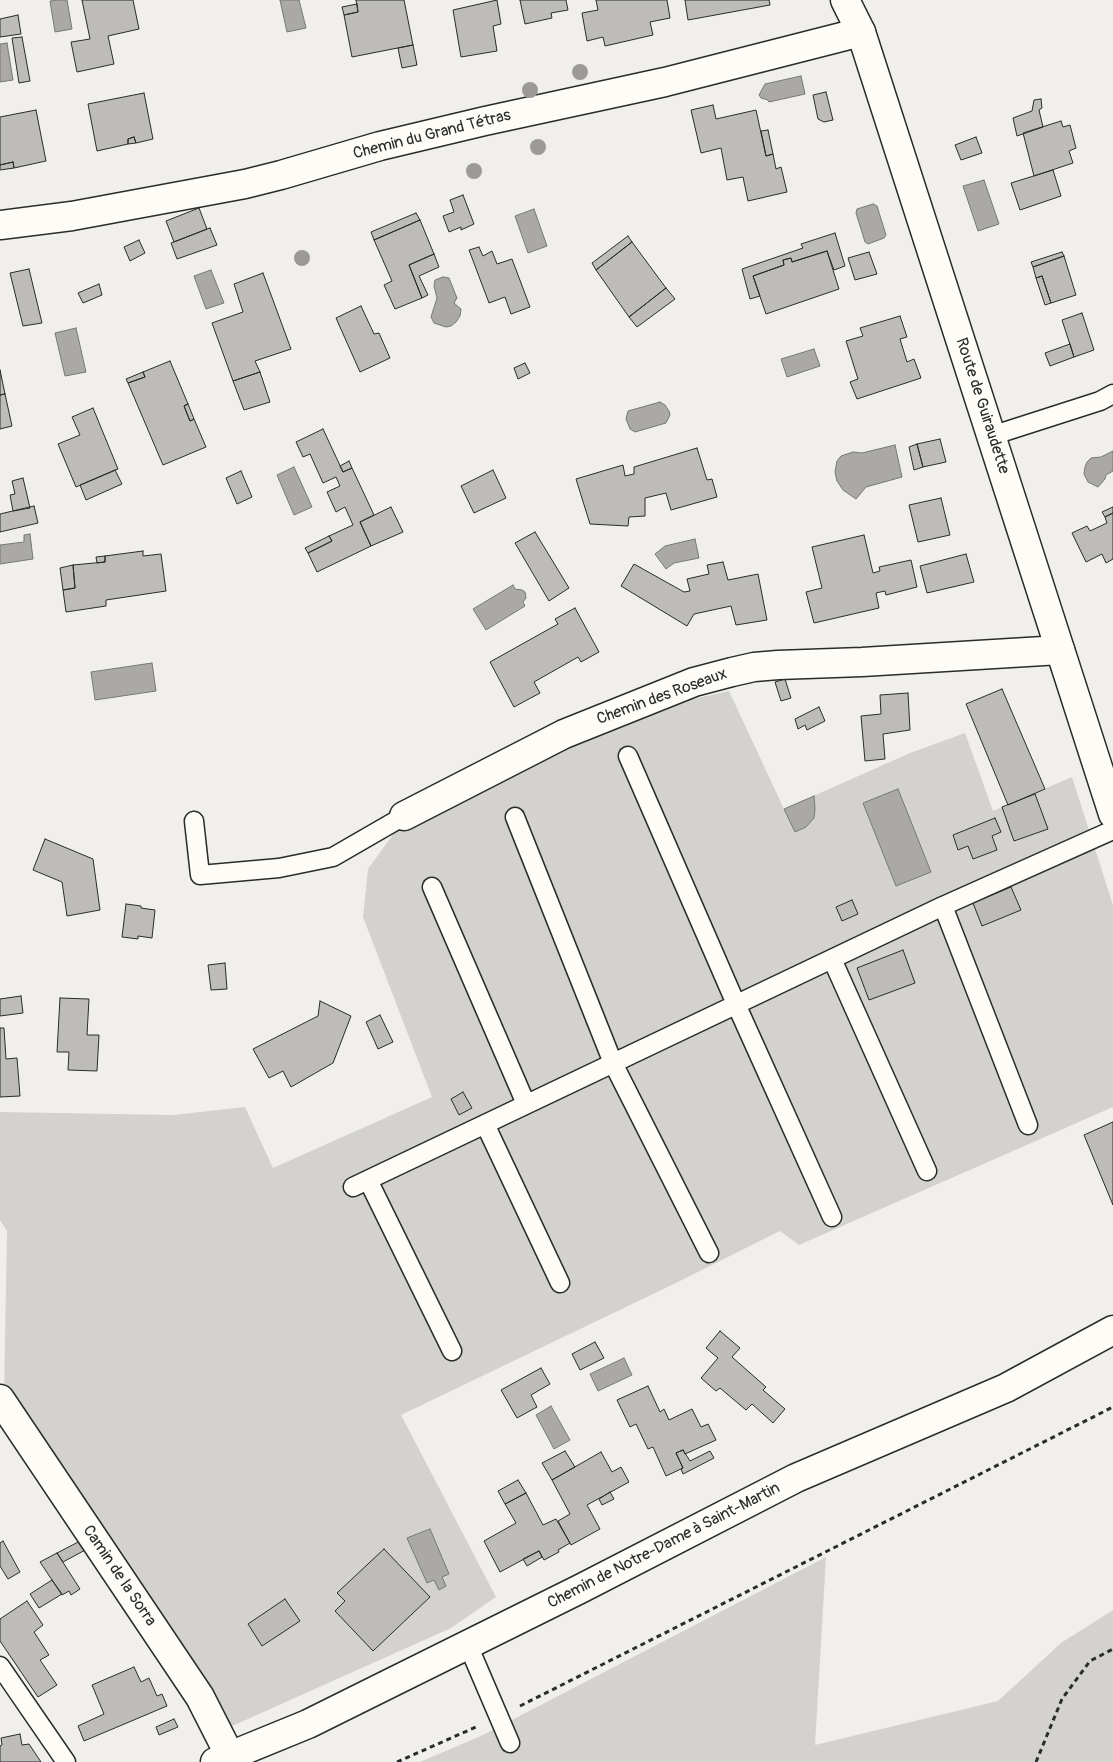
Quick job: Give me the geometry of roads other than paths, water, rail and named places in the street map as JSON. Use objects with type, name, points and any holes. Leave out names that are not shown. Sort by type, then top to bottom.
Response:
[{"type":"street","name":"Route de Guiraudette","points":[[845,0],[861,32],[1113,814]]},
{"type":"street","name":"Chemin du Grand Tétras","points":[[0,225],[72,216],[245,184],[390,144],[485,121],[665,82],[861,32]]},
{"type":"street","name":"Chemin des Roseaux","points":[[404,816],[564,734],[685,685],[732,672],[754,667],[778,665],[872,662],[1060,650]]},
{"type":"street","name":"Chemin de Notre-Dame à Saint-Martin","points":[[222,1759],[308,1724],[796,1478],[990,1395],[1113,1330]]},
{"type":"street","name":"Camin de la Sorra","points":[[0,1399],[200,1697],[222,1759]]},
{"type":"lane","points":[[991,436],[1100,401],[1113,394]]},
{"type":"lane","points":[[628,756],[736,1004],[832,1217]]},
{"type":"lane","points":[[194,821],[200,875],[279,868],[333,857],[404,816]]},
{"type":"lane","points":[[515,817],[613,1063],[709,1254]]},
{"type":"lane","points":[[452,1351],[360,1184],[943,906],[1113,830]]},
{"type":"lane","points":[[432,887],[526,1104]]},
{"type":"lane","points":[[943,906],[1028,1125]]},
{"type":"lane","points":[[832,959],[927,1170]]},
{"type":"lane","points":[[485,1124],[560,1283]]},
{"type":"lane","points":[[468,1645],[510,1743]]},
{"type":"lane","points":[[0,1666],[66,1762]]}]
